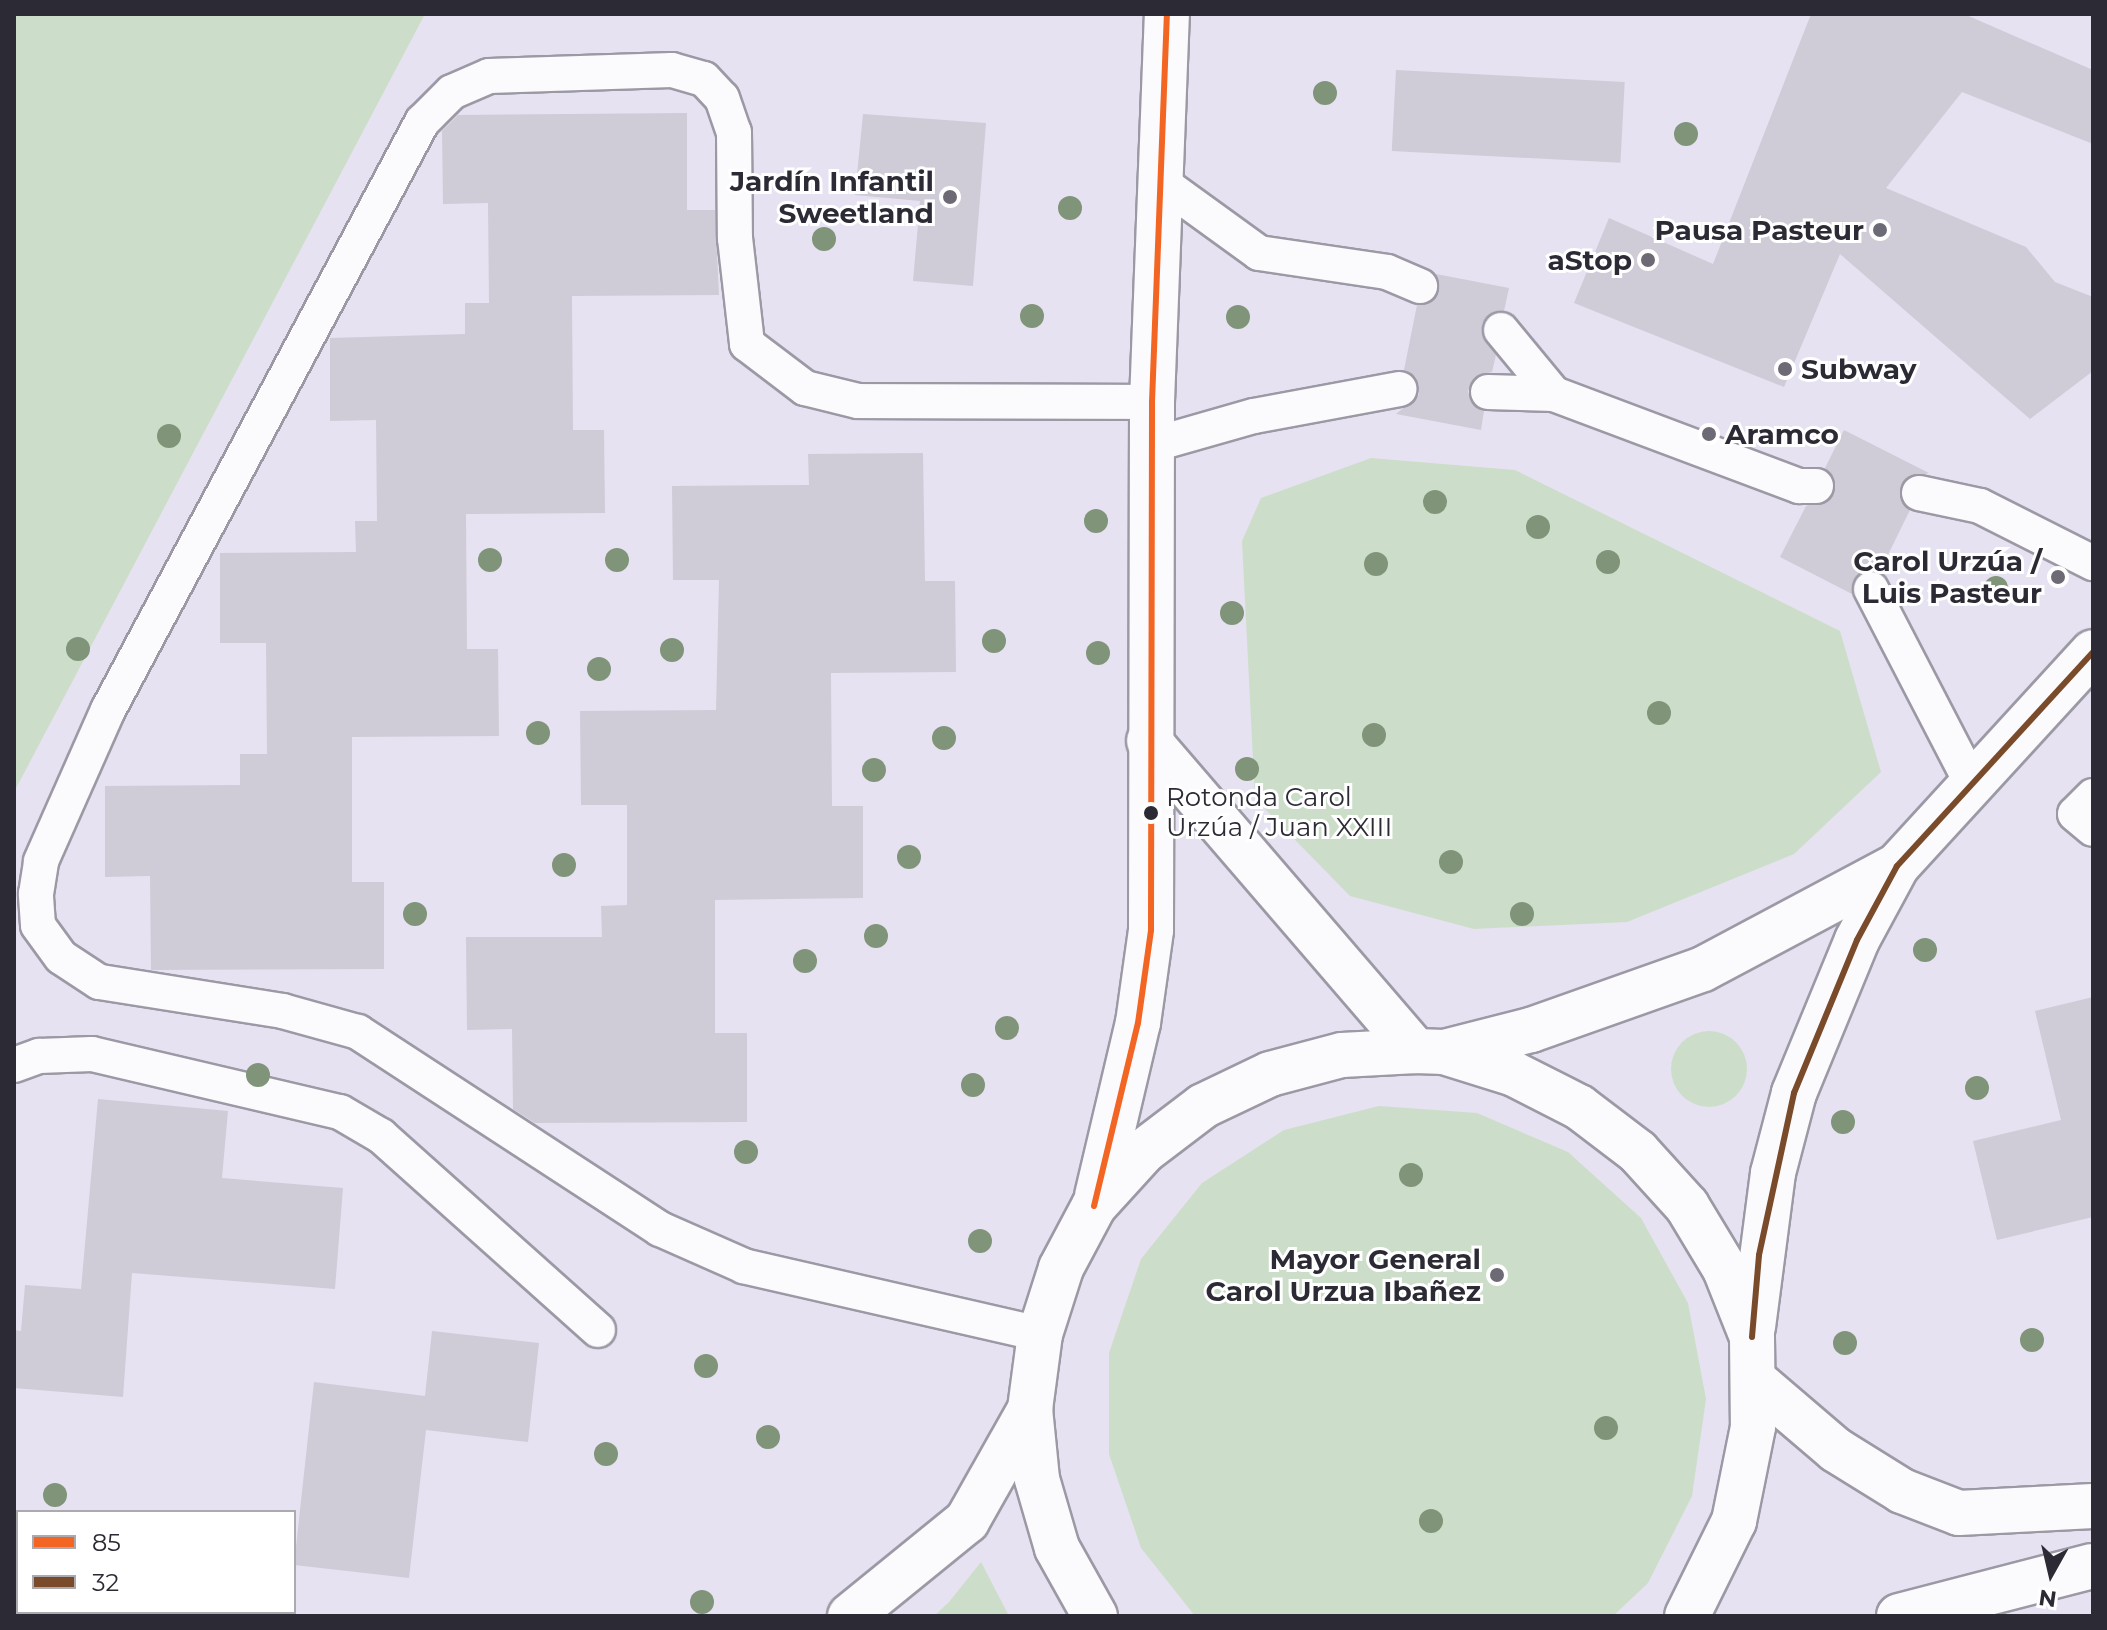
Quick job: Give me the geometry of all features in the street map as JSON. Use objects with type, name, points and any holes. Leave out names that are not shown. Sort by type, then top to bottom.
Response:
[{"type":"main road","points":[[1094,1206],[1138,1023],[1151,930],[1152,402],[1167,14]]},
{"type":"main road","points":[[1687,1616],[1713,1573],[1739,1506],[1747,1475],[1759,1255],[1794,1093],[1822,1015],[1897,866],[2093,652]]},
{"type":"main road","points":[[1149,741],[1430,1051],[1514,1074],[1566,1100],[1638,1152],[1694,1219],[1725,1269],[1753,1359],[1836,1450],[1902,1491],[1959,1513],[2093,1506]]},
{"type":"main road","points":[[1095,1616],[1057,1548],[1037,1479],[1030,1409],[1040,1334],[1061,1268],[1094,1206],[1144,1151],[1179,1124],[1270,1074],[1342,1055],[1430,1051],[1618,1002],[1703,969],[1897,866]]},
{"type":"main road","points":[[850,1616],[967,1521],[1030,1409]]},
{"type":"main road","points":[[1899,1616],[2093,1566]]},
{"type":"lane","points":[[1040,1334],[744,1266],[660,1229],[358,1032],[283,1011],[99,982],[61,957],[38,925],[36,894],[41,861],[108,710],[422,122],[452,92],[504,75],[672,70],[704,79],[722,98],[734,132],[736,253],[747,344],[805,388],[858,401],[1152,402]]},
{"type":"lane","points":[[1161,182],[1259,253],[1387,272],[1420,286]]},
{"type":"lane","points":[[1501,330],[1554,394]]},
{"type":"lane","points":[[1152,445],[1254,416],[1400,389]]},
{"type":"lane","points":[[1488,392],[1554,394],[1808,491]]},
{"type":"lane","points":[[1919,493],[1980,506],[2093,563]]},
{"type":"lane","points":[[1871,589],[1972,784]]},
{"type":"lane","points":[[2093,796],[2075,814],[2093,829]]},
{"type":"lane","points":[[14,1065],[39,1056],[92,1054],[351,1117],[381,1136],[598,1330]]},
{"type":"green space","points":[[14,14],[425,14],[14,792]]},
{"type":"green space","points":[[1371,458],[1515,470],[1840,631],[1881,772],[1794,854],[1627,922],[1474,929],[1350,896],[1255,799],[1242,541],[1261,498]]},
{"type":"green space","points":[[1709,1031],[1724,1034],[1736,1042],[1744,1054],[1747,1069],[1744,1084],[1736,1096],[1724,1104],[1709,1107],[1694,1104],[1682,1096],[1674,1084],[1671,1069],[1674,1054],[1682,1042],[1694,1034]]},
{"type":"green space","points":[[1379,1106],[1477,1113],[1568,1152],[1641,1218],[1688,1303],[1706,1399],[1692,1496],[1648,1583],[1613,1616],[1195,1616],[1141,1548],[1109,1454],[1109,1353],[1141,1259],[1202,1183],[1284,1130]]},
{"type":"green space","points":[[981,1562],[1009,1616],[934,1616],[949,1602]]},
{"type":"building","name":"Pausa Pasteur","points":[[1811,14],[1964,14],[2093,70],[2093,144],[1962,92],[1886,188],[2026,247],[2055,282],[2093,297],[2093,371],[2030,419],[1840,254],[1784,387],[1574,303],[1609,218],[1713,264]]},
{"type":"building","points":[[1396,70],[1625,82],[1620,163],[1392,151]]},
{"type":"building","points":[[687,113],[687,210],[715,210],[719,295],[572,296],[573,430],[604,430],[605,513],[466,514],[467,649],[498,649],[499,736],[352,737],[352,882],[384,882],[384,969],[151,970],[150,876],[105,877],[105,786],[240,785],[240,754],[267,754],[266,643],[220,643],[220,553],[356,552],[355,521],[377,521],[376,420],[330,421],[330,338],[465,334],[465,303],[489,303],[488,203],[443,204],[442,131],[458,115]]},
{"type":"building","name":"Jardín Infantil Sweetland","points":[[863,114],[986,123],[973,286],[913,281],[920,201],[855,195]]},
{"type":"building","points":[[1436,274],[1509,288],[1504,311],[1489,314],[1482,324],[1496,355],[1492,372],[1478,375],[1468,391],[1471,402],[1484,411],[1481,430],[1396,414],[1419,395],[1416,377],[1404,370],[1417,305],[1439,293]]},
{"type":"building","points":[[1844,430],[1929,473],[1904,480],[1900,498],[1910,510],[1880,571],[1861,572],[1852,594],[1780,557],[1806,506],[1834,495],[1834,477],[1825,468]]},
{"type":"building","points":[[923,453],[925,581],[955,581],[956,672],[831,673],[832,806],[863,806],[863,898],[715,900],[715,1033],[747,1033],[747,1122],[535,1123],[513,1109],[512,1029],[467,1030],[466,937],[602,937],[601,906],[627,905],[627,805],[581,805],[580,711],[716,710],[719,580],[673,580],[672,486],[809,485],[808,454]]},
{"type":"building","points":[[2093,997],[2093,1217],[1997,1240],[1973,1141],[2061,1120],[2035,1011]]},
{"type":"building","points":[[98,1099],[228,1111],[222,1178],[343,1188],[335,1289],[132,1273],[123,1397],[14,1388],[14,1330],[21,1331],[25,1285],[81,1289]]},
{"type":"building","points":[[432,1331],[539,1343],[528,1442],[426,1430],[409,1578],[296,1565],[314,1382],[425,1396]]},
{"type":"transit line","name":"85","points":[[1094,1206],[1138,1023],[1151,930],[1152,402],[1167,14]]},
{"type":"transit line","name":"32","points":[[1752,1337],[1759,1255],[1794,1093],[1857,940],[1897,866],[2093,652]]},
{"type":"place","name":"Jardín Infantil Sweetland","points":[[950,197]]},
{"type":"place","name":"Pausa Pasteur","points":[[1880,230]]},
{"type":"place","name":"aStop","points":[[1648,260]]},
{"type":"place","name":"Subway","points":[[1785,369]]},
{"type":"place","name":"Aramco","points":[[1709,434]]},
{"type":"place","name":"Carol Urzúa / Luis Pasteur","points":[[2058,577]]},
{"type":"place","name":"Rotonda Carol Urzúa / Juan XXIII","points":[[1151,813]]},
{"type":"place","name":"Mayor General Carol Urzua Ibañez","points":[[1497,1275]]}]
